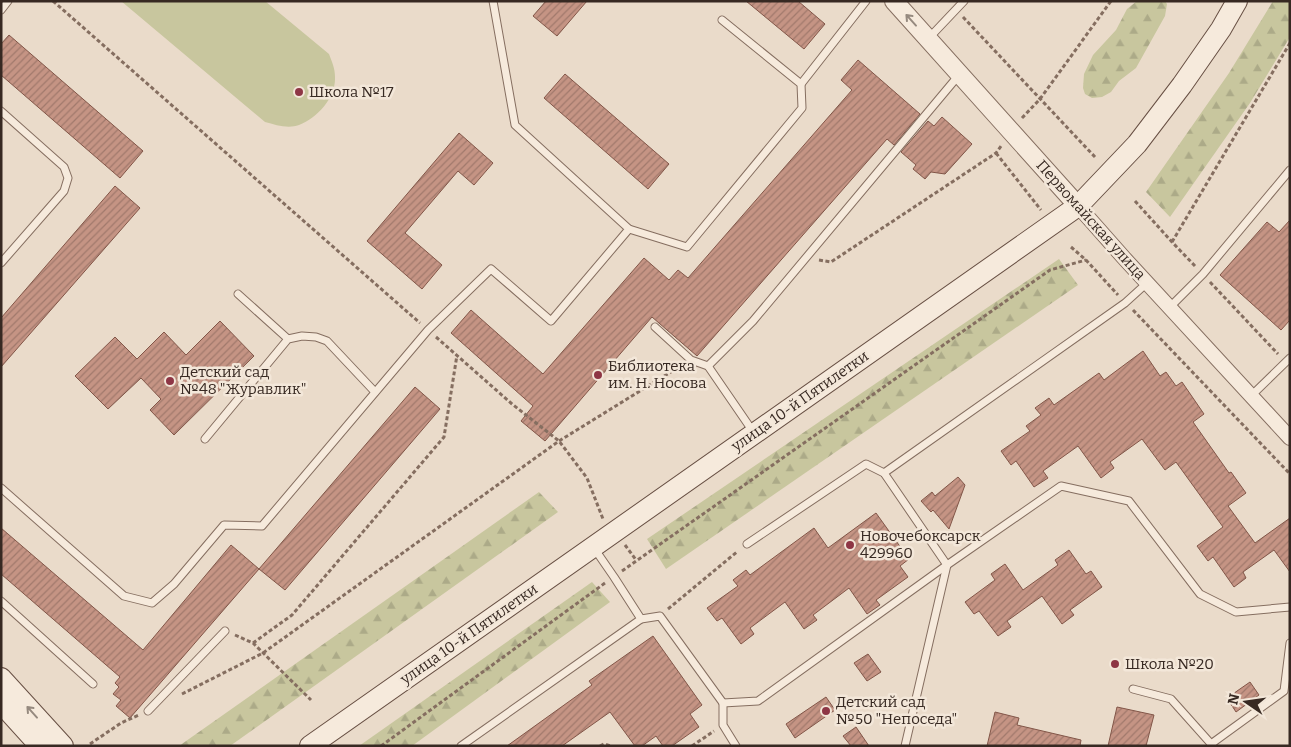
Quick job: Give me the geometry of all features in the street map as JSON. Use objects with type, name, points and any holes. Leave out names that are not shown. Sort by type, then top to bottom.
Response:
[{"type":"main road","name":"улица 10-й Пятилетки","points":[[310,746],[1078,206],[1142,137],[1182,85],[1238,1]]},
{"type":"main road","points":[[1,678],[63,746]]},
{"type":"main road","points":[[1,703],[40,746]]},
{"type":"street","name":"Первомайская улица","points":[[894,1],[1290,438]]},
{"type":"lane","points":[[1,10],[8,1]]},
{"type":"lane","points":[[493,1],[515,125],[629,230],[687,247],[802,108],[801,84],[866,1]]},
{"type":"lane","points":[[928,39],[964,1]]},
{"type":"lane","points":[[722,20],[801,84]]},
{"type":"lane","points":[[708,366],[753,320],[959,74]]},
{"type":"lane","points":[[1,111],[64,167],[68,178],[64,191],[1,263]]},
{"type":"lane","points":[[1170,307],[1203,274],[1290,170]]},
{"type":"lane","points":[[1,488],[124,596],[152,603],[174,584],[224,525],[262,526],[428,330],[491,269],[551,322],[629,230]]},
{"type":"lane","points":[[884,473],[1125,303],[1148,283]]},
{"type":"lane","points":[[238,294],[288,339]]},
{"type":"lane","points":[[656,328],[691,360],[708,366],[754,433]]},
{"type":"lane","points":[[205,439],[288,339],[302,336],[316,337],[327,341],[375,392]]},
{"type":"lane","points":[[1251,396],[1290,358]]},
{"type":"lane","points":[[746,544],[866,464],[884,473],[948,565],[905,746]]},
{"type":"lane","points":[[723,703],[758,702],[1061,486],[1129,501],[1200,594],[1236,612],[1290,607]]},
{"type":"lane","points":[[593,547],[641,619]]},
{"type":"lane","points":[[1,601],[93,684]]},
{"type":"lane","points":[[461,746],[641,619],[660,616],[723,703],[723,724],[736,746]]},
{"type":"lane","points":[[148,711],[225,631]]},
{"type":"lane","points":[[1133,689],[1171,699],[1212,745],[1284,691],[1290,643]]},
{"type":"path","points":[[53,1],[512,404],[559,440],[588,478],[603,519],[615,531],[636,560]]},
{"type":"path","points":[[1019,121],[1040,99],[1110,1]]},
{"type":"path","points":[[956,10],[1095,157]]},
{"type":"path","points":[[1172,242],[1290,43]]},
{"type":"path","points":[[806,258],[831,262],[996,153],[1006,139]]},
{"type":"path","points":[[996,153],[1041,210]]},
{"type":"path","points":[[1071,248],[1086,260],[1290,474]]},
{"type":"path","points":[[381,746],[636,560],[1050,270],[1086,260]]},
{"type":"path","points":[[253,643],[292,615],[444,437],[457,355]]},
{"type":"path","points":[[175,698],[263,652],[559,440],[691,360]]},
{"type":"path","points":[[660,616],[746,544]]},
{"type":"path","points":[[225,631],[253,643],[311,700]]},
{"type":"path","points":[[90,744],[122,723],[148,711]]},
{"type":"path","points":[[692,746],[723,724]]},
{"type":"path","points":[[600,746],[604,744],[611,746]]},
{"type":"green space","points":[[121,1],[265,1],[329,54],[335,74],[335,85],[329,99],[319,112],[299,125],[286,127],[265,122]]},
{"type":"green space","points":[[1137,1],[1165,1],[1167,4],[1165,16],[1136,68],[1119,81],[1111,92],[1102,97],[1092,98],[1085,94],[1083,88],[1084,74],[1093,55],[1116,30],[1127,9]]},
{"type":"green space","points":[[1273,1],[1290,1],[1290,37],[1250,103],[1170,217],[1146,192],[1229,73]]},
{"type":"green space","points":[[1059,259],[1078,285],[666,569],[647,539]]},
{"type":"green space","points":[[539,492],[558,512],[230,746],[179,746]]},
{"type":"green space","points":[[592,582],[610,602],[412,746],[359,746]]},
{"type":"building","points":[[546,1],[587,1],[557,36],[533,16]]},
{"type":"building","points":[[746,1],[798,1],[825,24],[804,49]]},
{"type":"building","points":[[9,35],[143,151],[120,178],[1,75],[1,44]]},
{"type":"building","points":[[858,60],[920,114],[894,145],[887,139],[697,356],[652,317],[545,441],[521,421],[533,406],[451,333],[471,310],[543,374],[644,258],[669,280],[678,270],[688,278],[852,90],[841,80]]},
{"type":"building","points":[[565,74],[669,164],[648,189],[544,98]]},
{"type":"building","points":[[942,117],[972,144],[945,174],[931,172],[925,179],[913,169],[916,165],[901,152],[928,121],[934,126]]},
{"type":"building","points":[[459,133],[493,163],[474,185],[458,171],[405,233],[442,265],[422,289],[367,241]]},
{"type":"building","points":[[115,186],[140,208],[1,367],[1,318]]},
{"type":"building","points":[[1290,220],[1290,320],[1281,330],[1220,275],[1267,222],[1279,232]]},
{"type":"building","points":[[220,321],[254,356],[174,435],[150,410],[161,399],[141,378],[108,409],[75,376],[115,337],[137,359],[164,332],[186,355]]},
{"type":"building","points":[[1143,351],[1160,376],[1166,372],[1176,386],[1182,382],[1204,414],[1193,422],[1229,473],[1231,472],[1246,493],[1228,506],[1255,543],[1290,518],[1290,572],[1274,550],[1243,572],[1246,578],[1234,587],[1213,557],[1208,561],[1197,546],[1223,527],[1176,462],[1165,470],[1142,439],[1110,462],[1114,468],[1101,478],[1078,446],[1043,471],[1048,478],[1034,487],[1016,461],[1011,465],[1001,451],[1030,431],[1026,426],[1041,415],[1035,408],[1049,398],[1054,405],[1099,373],[1104,380]]},
{"type":"building","points":[[415,387],[440,409],[285,590],[259,569]]},
{"type":"building","points":[[958,477],[965,485],[949,529],[933,510],[931,512],[921,501],[932,492],[935,496]]},
{"type":"building","points":[[876,513],[909,559],[900,566],[908,577],[876,600],[880,605],[867,614],[849,588],[813,615],[817,620],[804,629],[785,602],[750,628],[754,634],[741,644],[722,618],[717,621],[707,608],[738,586],[733,580],[746,570],[750,575],[814,528],[828,548]]},
{"type":"building","points":[[1,528],[143,650],[231,545],[259,569],[130,718],[116,706],[121,700],[113,694],[119,687],[115,683],[120,677],[1,574]]},
{"type":"building","points":[[1069,550],[1086,574],[1091,571],[1102,587],[1070,610],[1074,615],[1062,624],[1042,596],[1007,621],[1011,627],[998,636],[979,611],[974,614],[965,602],[995,580],[991,574],[1005,564],[1023,590],[1058,565],[1055,560]]},
{"type":"building","points":[[653,636],[702,705],[690,714],[699,727],[672,746],[663,746],[656,736],[642,746],[635,746],[610,712],[562,746],[507,746],[592,685],[589,681]]},
{"type":"building","points":[[868,654],[881,672],[867,681],[854,663]]},
{"type":"building","points":[[1250,682],[1259,695],[1236,712],[1227,698]]},
{"type":"building","points":[[826,697],[835,710],[795,738],[786,724]]},
{"type":"building","points":[[1117,707],[1154,715],[1146,746],[1108,746]]},
{"type":"building","points":[[995,712],[1019,718],[1017,725],[1081,740],[1080,746],[987,746]]},
{"type":"building","points":[[856,727],[869,746],[851,746],[843,736]]},
{"type":"place","name":"Школа №17","points":[[299,92]]},
{"type":"place","name":"Библиотека им. Н. Носова","points":[[598,375]]},
{"type":"place","name":"Детский сад №48 \"Журавлик\"","points":[[170,381]]},
{"type":"place","name":"Новочебоксарск 429960","points":[[850,545]]},
{"type":"place","name":"Школа №20","points":[[1115,664]]},
{"type":"place","name":"Детский сад №50 \"Непоседа\"","points":[[826,711]]}]
